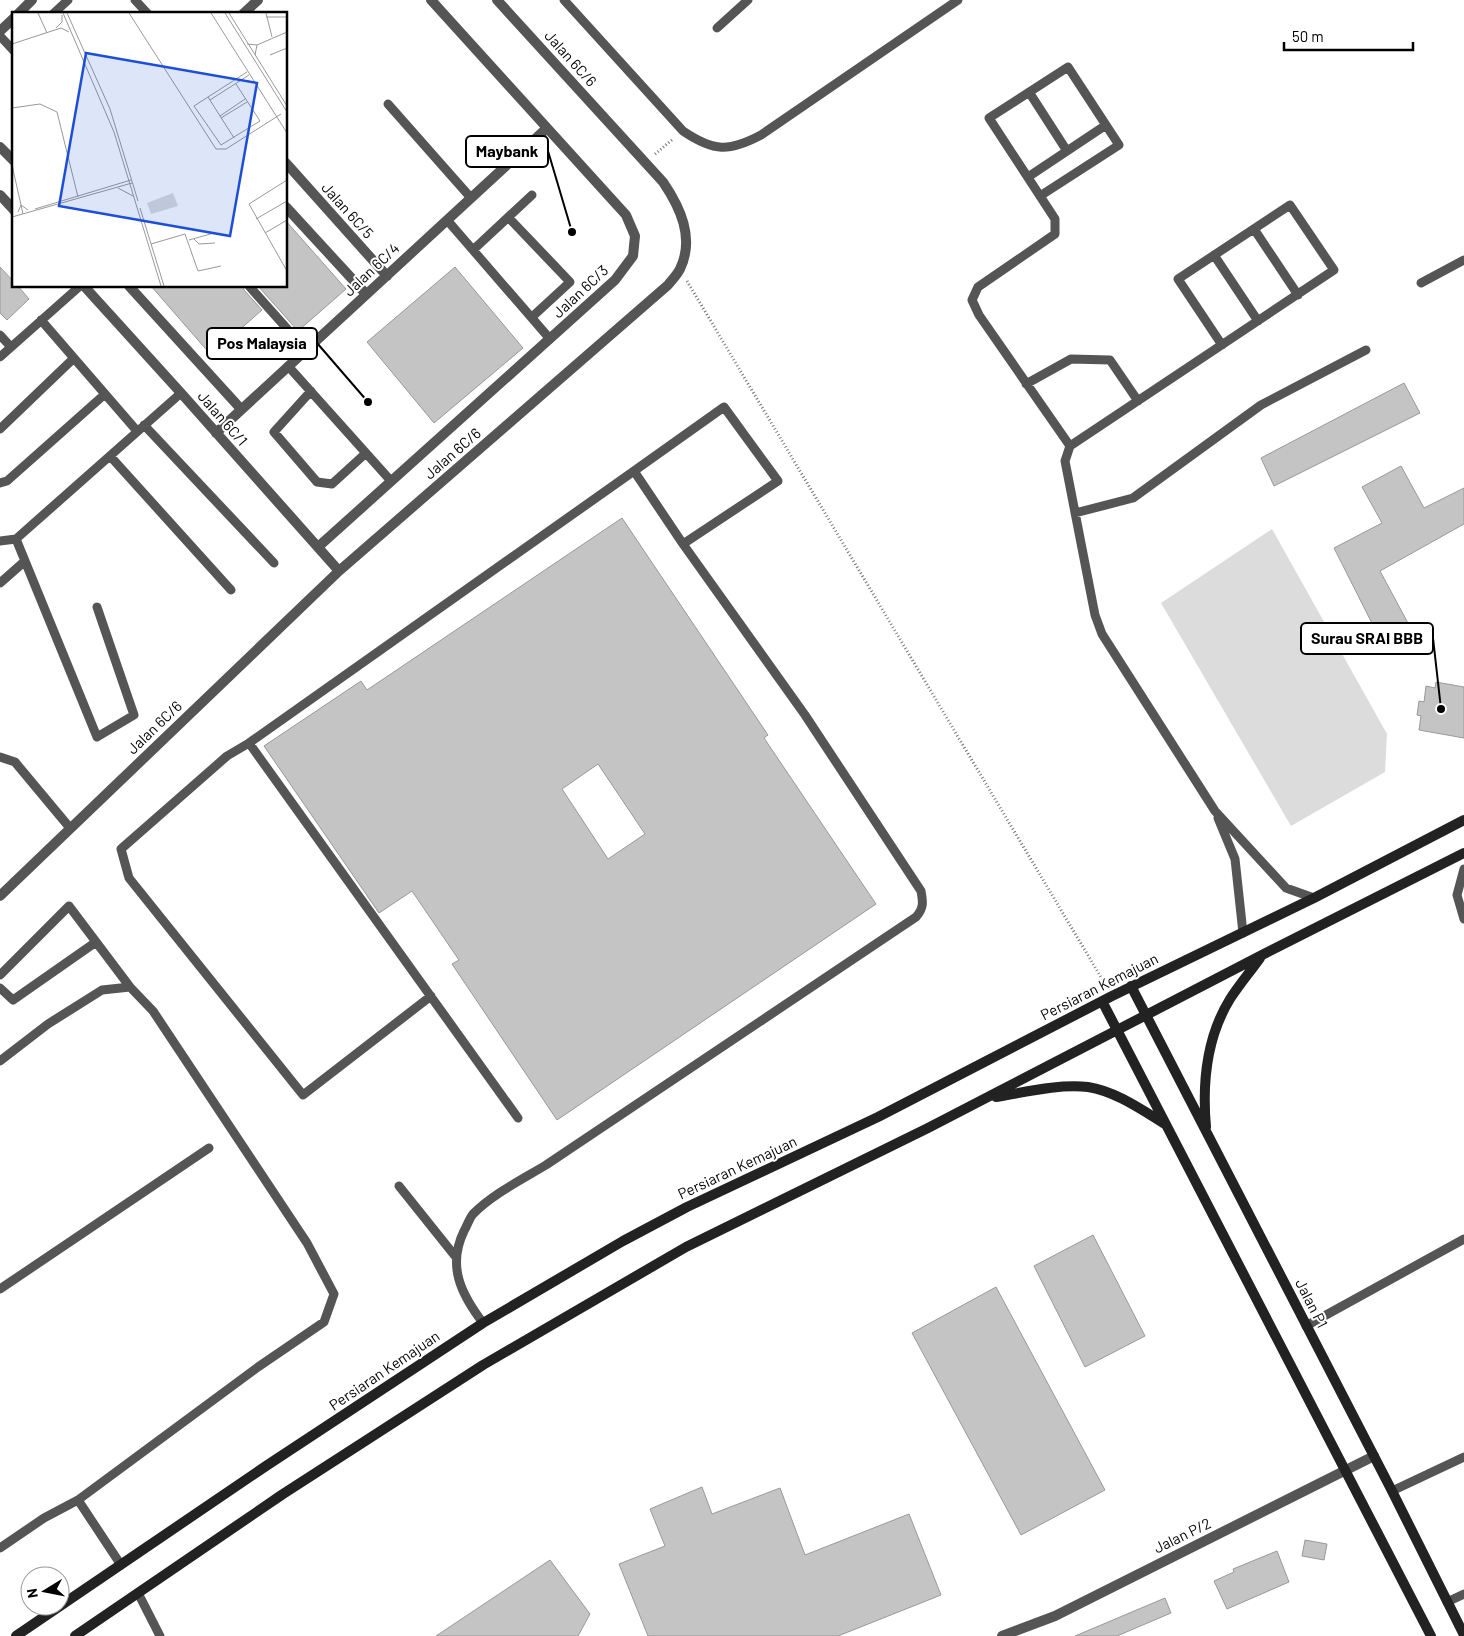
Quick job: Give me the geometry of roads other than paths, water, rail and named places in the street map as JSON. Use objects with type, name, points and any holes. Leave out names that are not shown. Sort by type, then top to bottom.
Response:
[{"type":"main road","name":"Persiaran Kemajuan","points":[[70,1599],[483,1322],[623,1241],[687,1207],[878,1117],[1131,986],[1314,898],[1464,820]]},
{"type":"main road","points":[[75,1636],[283,1494],[483,1365],[686,1247],[928,1128],[1464,853]]},
{"type":"main road","points":[[1206,1132],[1205,1072],[1216,1027],[1230,1000],[1262,955]]},
{"type":"main road","name":"Jalan P1","points":[[1131,986],[1392,1491],[1464,1635]]},
{"type":"main road","points":[[1102,1001],[1431,1636]]},
{"type":"main road","points":[[985,1098],[1057,1087],[1089,1088],[1129,1103],[1166,1124]]},
{"type":"main road","name":"Persiaran Kemajuan","points":[[16,1636],[45,1616]]},
{"type":"street","points":[[20,12],[32,0]]},
{"type":"street","points":[[245,12],[258,0]]},
{"type":"street","name":"Jalan 6C/3","points":[[318,547],[615,280],[633,256],[635,236],[626,215],[431,0]]},
{"type":"street","name":"Jalan 6C/6","points":[[0,896],[339,571],[668,285],[680,270],[686,250],[685,226],[677,202],[663,182],[502,2]]},
{"type":"street","points":[[0,31],[12,20]]},
{"type":"street","name":"Jalan 6C/4","points":[[216,433],[547,128]]},
{"type":"street","points":[[0,147],[12,159]]},
{"type":"street","name":"Jalan 6C/5","points":[[288,165],[387,276]]},
{"type":"street","points":[[0,195],[12,208]]},
{"type":"street","points":[[288,209],[366,294]]},
{"type":"street","name":"Jalan 6C/1","points":[[84,288],[181,393],[339,571]]},
{"type":"street","points":[[131,288],[241,410]]},
{"type":"street","name":"Jalan P/2","points":[[1002,1636],[1055,1616],[1374,1456]]},
{"type":"lane","points":[[55,12],[68,0]]},
{"type":"lane","points":[[135,0],[146,12]]},
{"type":"lane","points":[[564,0],[683,131],[701,143],[721,148],[741,146],[761,135],[958,0]]},
{"type":"lane","points":[[717,28],[748,0]]},
{"type":"lane","points":[[0,36],[12,49]]},
{"type":"lane","points":[[1040,196],[1119,145],[1068,67],[989,118],[1054,219],[1055,234],[978,287],[972,300],[979,315],[1070,446]]},
{"type":"lane","points":[[1029,92],[1067,151]]},
{"type":"lane","points":[[388,104],[471,198]]},
{"type":"lane","points":[[1028,177],[1106,125]]},
{"type":"lane","points":[[473,250],[532,195]]},
{"type":"lane","points":[[1222,345],[1178,280],[1290,205],[1334,270],[1298,295],[1070,446],[1065,461],[1095,615],[1102,634],[1215,811],[1286,888],[1314,898]]},
{"type":"lane","points":[[508,217],[570,282],[532,317]]},
{"type":"lane","points":[[447,220],[550,339]]},
{"type":"lane","points":[[1254,229],[1298,295]]},
{"type":"lane","points":[[1214,255],[1258,321]]},
{"type":"lane","points":[[1421,283],[1464,260]]},
{"type":"lane","points":[[0,357],[80,288]]},
{"type":"lane","points":[[251,288],[306,350]]},
{"type":"lane","points":[[41,320],[105,394],[274,563]]},
{"type":"lane","points":[[0,335],[11,347]]},
{"type":"lane","points":[[1075,513],[1133,498],[1261,405],[1366,350]]},
{"type":"lane","points":[[0,428],[74,358]]},
{"type":"lane","points":[[1026,384],[1071,359],[1110,360],[1138,401]]},
{"type":"lane","points":[[288,366],[391,481]]},
{"type":"lane","points":[[311,391],[274,432],[317,482],[332,484],[366,453]]},
{"type":"lane","points":[[0,541],[16,539],[181,393]]},
{"type":"lane","points":[[0,483],[7,481],[105,394]]},
{"type":"lane","points":[[431,996],[303,1095],[129,878],[121,849],[227,756],[250,743],[724,407],[778,481],[683,544]]},
{"type":"lane","points":[[110,456],[231,590]]},
{"type":"lane","points":[[483,1322],[467,1302],[458,1277],[455,1256],[471,1216],[491,1199],[546,1165],[916,917],[922,910],[921,891],[805,715],[683,544],[634,471]]},
{"type":"lane","points":[[16,539],[97,737],[134,715],[97,607]]},
{"type":"lane","points":[[0,583],[25,561]]},
{"type":"lane","points":[[250,743],[518,1118]]},
{"type":"lane","points":[[0,757],[15,762],[70,828]]},
{"type":"lane","points":[[1215,811],[1235,859],[1243,933]]},
{"type":"lane","points":[[1464,869],[1457,895],[1464,918]]},
{"type":"lane","points":[[0,975],[68,906],[130,987],[153,1011],[307,1242],[334,1294],[324,1322],[258,1367],[78,1500],[44,1518],[0,1548]]},
{"type":"lane","points":[[0,988],[13,1000],[96,942]]},
{"type":"lane","points":[[0,1061],[48,1024],[102,990],[130,987]]},
{"type":"lane","points":[[0,1289],[209,1148]]},
{"type":"lane","points":[[399,1186],[455,1256]]},
{"type":"lane","points":[[1306,1326],[1464,1239]]},
{"type":"lane","points":[[1392,1491],[1464,1457]]},
{"type":"lane","points":[[78,1500],[121,1565]]},
{"type":"lane","points":[[138,1593],[160,1636]]},
{"type":"lane","points":[[1447,1602],[1464,1594]]},
{"type":"place","name":"Maybank","points":[[572,232]]},
{"type":"place","name":"Pos Malaysia","points":[[368,402]]},
{"type":"place","name":"Surau SRAI BBB","points":[[1441,709]]}]
